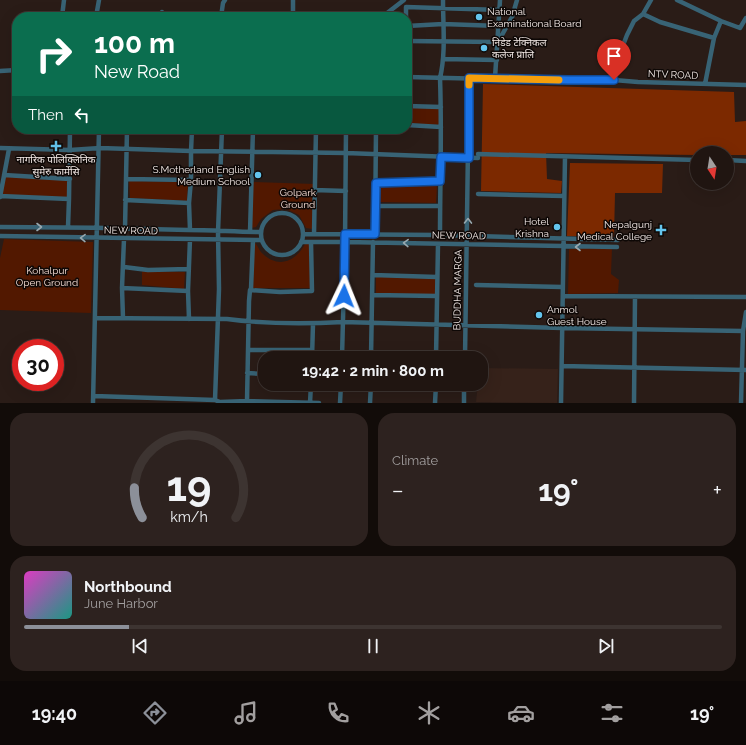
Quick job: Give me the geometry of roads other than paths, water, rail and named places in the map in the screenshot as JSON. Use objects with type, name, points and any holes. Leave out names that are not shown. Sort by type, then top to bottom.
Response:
[{"type":"street","points":[[63,12],[64,0]]},
{"type":"street","points":[[97,12],[99,0]]},
{"type":"street","points":[[222,12],[225,0]]},
{"type":"street","points":[[293,0],[293,12]]},
{"type":"street","points":[[389,12],[405,0],[406,12]]},
{"type":"street","points":[[440,235],[440,78],[444,41],[443,0]]},
{"type":"street","points":[[495,78],[500,0]]},
{"type":"street","points":[[498,42],[512,17],[517,0]]},
{"type":"street","points":[[614,80],[620,53],[627,35],[634,21],[643,14],[651,0]]},
{"type":"street","points":[[677,0],[721,21],[740,28],[746,18]]},
{"type":"street","points":[[406,7],[500,10]]},
{"type":"street","points":[[643,14],[660,22],[714,38]]},
{"type":"street","points":[[705,84],[714,38],[721,21]]},
{"type":"street","points":[[412,26],[443,24],[499,26]]},
{"type":"street","points":[[412,41],[498,42]]},
{"type":"street","points":[[443,59],[497,60]]},
{"type":"street","points":[[0,71],[12,70]]},
{"type":"street","name":"NTV ROAD","points":[[412,77],[614,80],[746,85]]},
{"type":"street","name":"BUDDHA MARGA","points":[[465,351],[469,78]]},
{"type":"street","points":[[412,106],[441,106]]},
{"type":"street","points":[[412,125],[441,126]]},
{"type":"street","points":[[68,227],[70,198],[70,134]]},
{"type":"street","points":[[93,403],[99,134]]},
{"type":"street","points":[[125,229],[127,134]]},
{"type":"street","points":[[190,230],[189,203],[192,134]]},
{"type":"street","points":[[215,400],[219,289],[218,232],[222,134]]},
{"type":"street","points":[[250,232],[253,134]]},
{"type":"street","points":[[314,234],[316,134]]},
{"type":"street","points":[[342,351],[346,134]]},
{"type":"street","points":[[375,234],[376,134]]},
{"type":"street","points":[[0,148],[70,150],[126,148],[316,154],[346,153],[469,158],[478,156],[690,160]]},
{"type":"street","points":[[9,149],[0,196],[70,198]]},
{"type":"street","points":[[561,403],[565,157]]},
{"type":"street","points":[[734,160],[746,160]]},
{"type":"street","points":[[4,174],[70,178]]},
{"type":"street","points":[[126,179],[191,180]]},
{"type":"street","points":[[376,183],[440,181]]},
{"type":"street","points":[[314,190],[346,191]]},
{"type":"street","points":[[478,194],[564,196]]},
{"type":"street","points":[[125,200],[189,203]]},
{"type":"street","points":[[375,206],[440,206]]},
{"type":"street","points":[[277,214],[285,214],[293,217],[299,222],[302,234],[301,242],[294,251],[283,255],[272,253],[264,245],[261,232],[264,224],[269,218],[277,214]]},
{"type":"street","name":"NEW ROAD","points":[[0,227],[68,227],[261,232]]},
{"type":"street","name":"NEW ROAD","points":[[302,234],[440,235],[618,240]]},
{"type":"street","name":"NEW ROAD","points":[[0,236],[124,239],[218,238],[262,240]]},
{"type":"street","points":[[123,318],[122,288],[124,239]]},
{"type":"street","points":[[189,319],[188,292],[190,239]]},
{"type":"street","points":[[247,400],[248,322],[253,240]]},
{"type":"street","name":"NEW ROAD","points":[[301,242],[617,247]]},
{"type":"street","points":[[250,290],[280,292],[312,291],[311,242]]},
{"type":"street","points":[[371,351],[373,242]]},
{"type":"street","points":[[436,351],[438,244]]},
{"type":"street","points":[[124,267],[148,270],[189,268]]},
{"type":"street","points":[[373,275],[437,277]]},
{"type":"street","points":[[476,285],[562,287]]},
{"type":"street","points":[[122,288],[188,292]]},
{"type":"street","points":[[372,295],[437,296]]},
{"type":"street","points":[[562,296],[746,297]]},
{"type":"street","points":[[634,403],[635,297]]},
{"type":"street","points":[[741,403],[746,312]]},
{"type":"street","points":[[95,318],[218,319],[248,322],[313,324],[343,322],[371,324],[744,331]]},
{"type":"street","points":[[248,350],[312,350],[313,324]]},
{"type":"street","points":[[562,366],[744,370]]},
{"type":"street","points":[[247,373],[258,374]]},
{"type":"street","points":[[310,403],[311,391]]},
{"type":"street","points":[[340,403],[341,391]]},
{"type":"street","points":[[370,403],[371,391]]},
{"type":"street","points":[[435,403],[436,391]]},
{"type":"street","points":[[464,391],[464,403]]},
{"type":"street","points":[[94,396],[215,400],[220,402],[247,400],[319,403]]},
{"type":"place","name":"National Examinational Board","points":[[479,17]]},
{"type":"place","name":"निडेड टेक्निकल कलेज प्रालि","points":[[484,48]]},
{"type":"place","name":"नागरिक पोलिक्लिनिक सुमेरु फार्मेसि","points":[[56,146]]},
{"type":"place","name":"S.Motherland English Medium School","points":[[258,175]]},
{"type":"place","name":"Hotel Krishna","points":[[557,227]]},
{"type":"place","name":"Nepalgunj Medical College","points":[[661,230]]},
{"type":"place","name":"Anmol Guest House","points":[[539,315]]},
{"type":"park label","name":"Golpark Ground","points":[[298,198]]},
{"type":"park label","name":"Kohalpur Open Ground","points":[[47,276]]}]
